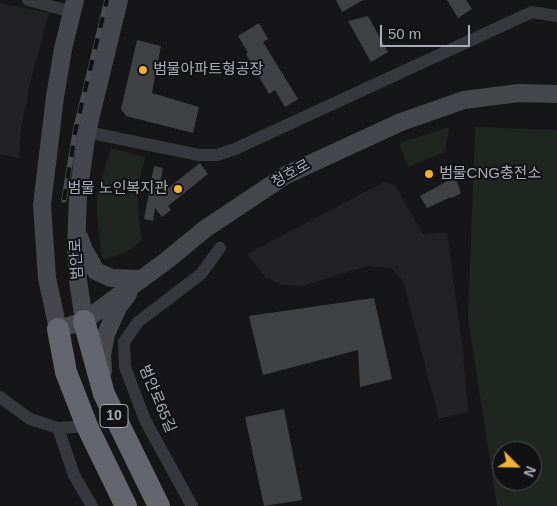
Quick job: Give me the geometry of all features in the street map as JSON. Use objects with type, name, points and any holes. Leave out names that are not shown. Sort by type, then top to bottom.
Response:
[{"type":"highway","name":"범안로","points":[[84,321],[104,394],[159,506]]},
{"type":"highway","name":"범안로","points":[[58,329],[66,372],[87,426],[126,506]]},
{"type":"main road","name":"범안로","points":[[84,321],[78,280],[76,227],[78,195],[87,132],[119,0]]},
{"type":"main road","name":"범안로","points":[[58,329],[47,278],[42,205],[55,97],[63,49],[74,6]]},
{"type":"main road","name":"청호로","points":[[58,329],[84,321],[166,261],[205,229],[286,175],[393,126],[464,100],[519,93],[557,94]]},
{"type":"main road","points":[[76,227],[84,250],[96,271],[111,278],[141,279]]},
{"type":"main road","points":[[104,394],[102,355],[106,334],[118,307],[141,279]]},
{"type":"street","points":[[28,0],[74,6]]},
{"type":"street","points":[[87,132],[199,155],[217,155],[235,149],[532,12],[557,16]]},
{"type":"street","name":"범안로65길","points":[[192,506],[145,420],[125,367],[124,342],[138,322],[201,274],[220,248]]},
{"type":"street","points":[[0,397],[30,419],[58,428],[87,426]]},
{"type":"street","points":[[58,428],[74,475],[92,506]]},
{"type":"shaded area","points":[[0,3],[49,13],[31,79],[21,131],[19,158],[0,155]]},
{"type":"shaded area","points":[[449,127],[445,152],[408,167],[399,143]]},
{"type":"shaded area","points":[[475,127],[557,130],[557,506],[497,506],[495,491],[542,491],[542,441],[492,441],[492,474],[468,319]]},
{"type":"shaded area","points":[[111,148],[145,157],[137,191],[142,240],[125,253],[105,259],[102,258],[97,216],[97,193]]},
{"type":"shaded area","points":[[384,182],[395,185],[423,234],[447,232],[463,352],[468,412],[439,419],[403,281],[391,268],[367,266],[303,286],[282,285],[266,278],[247,254]]},
{"type":"building","points":[[336,0],[363,0],[342,12]]},
{"type":"building","points":[[447,0],[466,0],[472,9],[458,18]]},
{"type":"building","points":[[368,16],[388,52],[371,62],[348,21]]},
{"type":"building","points":[[259,23],[268,39],[263,42],[298,99],[285,107],[275,90],[269,94],[238,36]]},
{"type":"building","name":"범물아파트형공장","points":[[137,40],[161,46],[152,93],[199,107],[193,133],[126,116],[121,109]]},
{"type":"building","name":"범물 노인복지관","points":[[200,163],[208,174],[168,206],[171,210],[162,217],[155,208],[153,221],[144,219],[154,166],[163,168],[158,196]]},
{"type":"building","points":[[455,177],[461,193],[427,208],[420,196]]},
{"type":"building","points":[[374,298],[392,379],[360,387],[358,350],[263,375],[249,316]]},
{"type":"building","points":[[284,409],[302,500],[264,506],[245,417]]},
{"type":"railway","points":[[64,200],[76,128],[107,0]]},
{"type":"place","name":"범물아파트형공장","points":[[143,70]]},
{"type":"place","name":"범물CNG충전소","points":[[429,174]]},
{"type":"place","name":"범물 노인복지관","points":[[178,189]]}]
